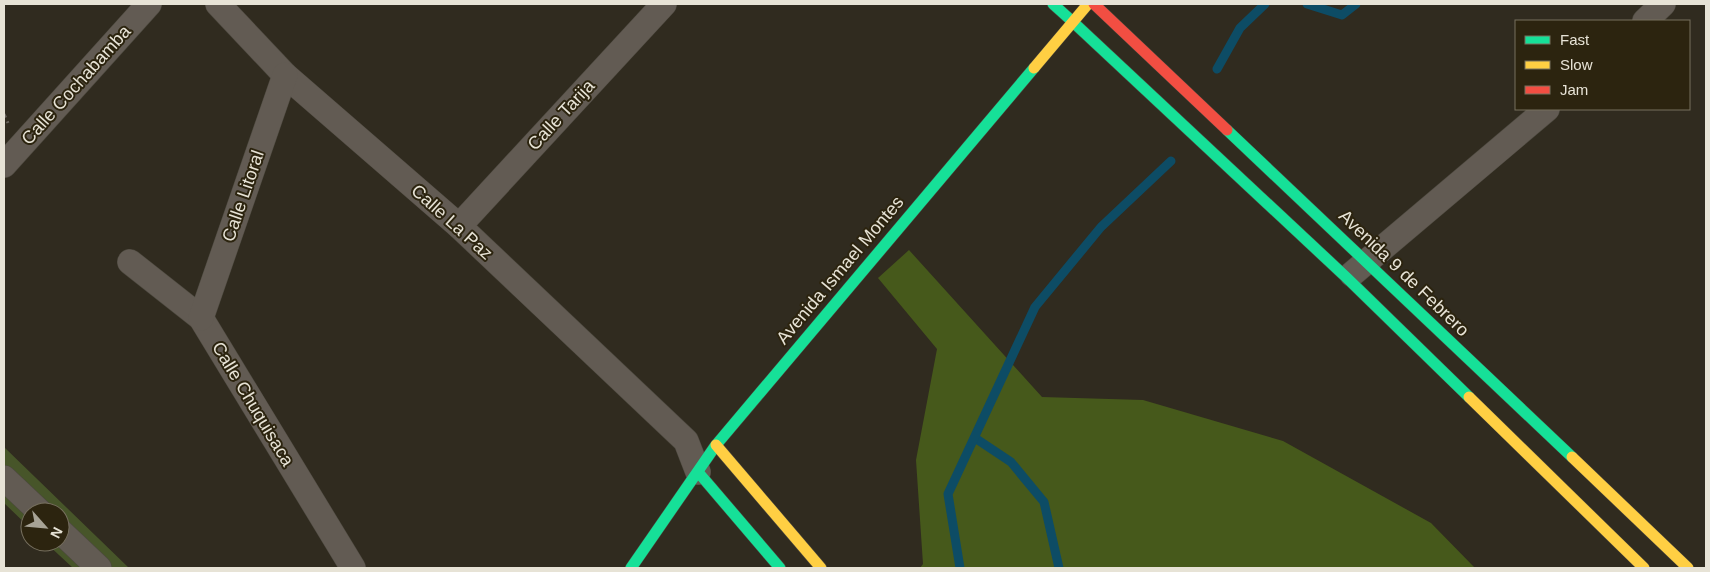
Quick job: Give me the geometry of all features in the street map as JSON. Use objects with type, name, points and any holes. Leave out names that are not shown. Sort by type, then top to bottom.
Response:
[{"type":"street","name":"Calle Cochabamba","points":[[4,165],[149,4]]},
{"type":"street","name":"Calle La Paz","points":[[218,4],[286,75],[458,226],[686,440],[698,472]]},
{"type":"street","name":"Calle Tarija","points":[[458,226],[664,4]]},
{"type":"street","points":[[1053,4],[1346,278],[1644,568]]},
{"type":"street","name":"Avenida Ismael Montes","points":[[632,568],[716,445],[1088,4]]},
{"type":"street","name":"Avenida 9 de Febrero","points":[[1094,4],[1688,568]]},
{"type":"street","points":[[1646,20],[1663,4]]},
{"type":"street","name":"Calle Litoral","points":[[201,318],[286,75]]},
{"type":"street","points":[[1346,278],[1545,110]]},
{"type":"street","name":"Calle Chuquisaca","points":[[130,262],[201,318],[352,568]]},
{"type":"street","points":[[686,440],[716,445],[821,568]]},
{"type":"street","points":[[698,472],[780,568]]},
{"type":"street","points":[[4,478],[29,502]]},
{"type":"street","points":[[70,540],[99,568]]},
{"type":"green space","points":[[909,250],[1042,397],[1143,400],[1283,441],[1431,523],[1475,568],[920,568],[923,564],[916,460],[937,349],[878,278]]},
{"type":"green space","points":[[4,447],[61,502],[20,502],[20,518],[4,503]]},
{"type":"green space","points":[[70,511],[129,568],[73,568],[56,552],[70,552]]},
{"type":"waterway","points":[[1217,69],[1240,28],[1265,4]]},
{"type":"waterway","points":[[1307,4],[1342,15],[1356,4]]},
{"type":"waterway","points":[[960,568],[948,494],[1035,307],[1101,227],[1171,161]]},
{"type":"waterway","points":[[975,438],[1011,462],[1044,502],[1059,568]]},
{"type":"traffic: fast","points":[[1053,4],[1073,22]]},
{"type":"traffic: fast","points":[[1073,22],[1347,278],[1469,397]]},
{"type":"traffic: fast","points":[[631,568],[716,445],[1034,68]]},
{"type":"traffic: fast","points":[[1227,130],[1572,457]]},
{"type":"traffic: fast","points":[[698,472],[780,568]]},
{"type":"traffic: slow","points":[[1034,68],[1088,4]]},
{"type":"traffic: slow","points":[[1469,397],[1644,568]]},
{"type":"traffic: slow","points":[[716,445],[821,568]]},
{"type":"traffic: slow","points":[[1572,457],[1688,568]]},
{"type":"traffic: jam","points":[[1094,4],[1227,130]]}]
